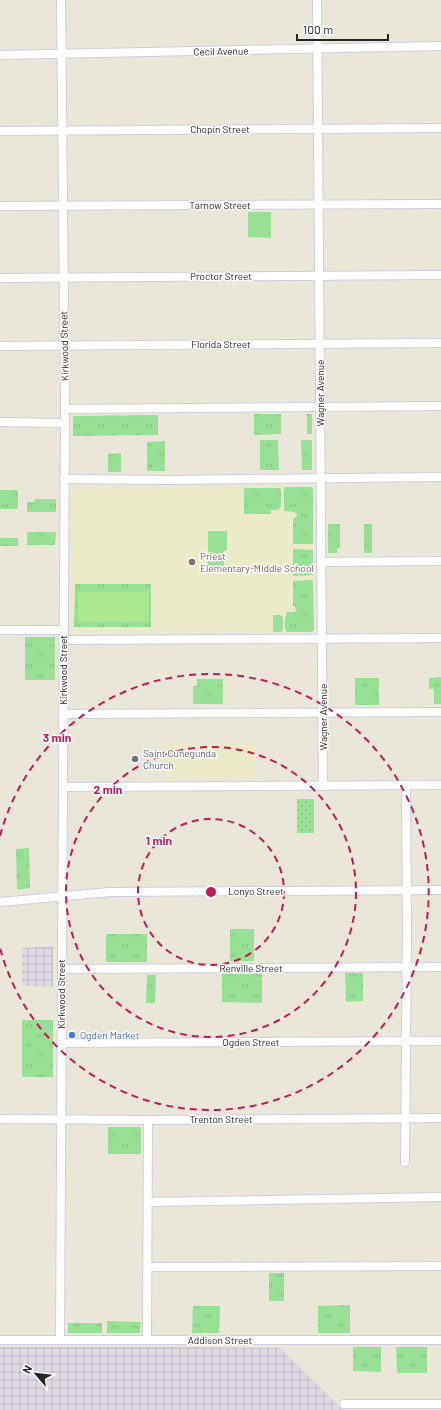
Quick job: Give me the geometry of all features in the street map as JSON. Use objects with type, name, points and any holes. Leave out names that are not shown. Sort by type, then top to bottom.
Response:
[{"type":"street","name":"Kirkwood Street","points":[[60,1340],[64,480],[64,278],[61,0]]},
{"type":"street","name":"Wagner Avenue","points":[[317,0],[323,786]]},
{"type":"street","name":"Cecil Avenue","points":[[0,55],[441,46]]},
{"type":"street","name":"Chopin Street","points":[[0,131],[441,128]]},
{"type":"street","name":"Tarnow Street","points":[[0,206],[441,204]]},
{"type":"street","name":"Proctor Street","points":[[0,278],[441,275]]},
{"type":"street","name":"Florida Street","points":[[0,346],[441,343]]},
{"type":"street","points":[[64,409],[441,406]]},
{"type":"street","points":[[0,422],[64,423]]},
{"type":"street","points":[[64,480],[441,477]]},
{"type":"street","points":[[321,562],[441,561]]},
{"type":"street","points":[[0,630],[63,630]]},
{"type":"street","points":[[63,640],[441,638]]},
{"type":"street","points":[[63,714],[441,712]]},
{"type":"street","points":[[405,1162],[407,967],[406,785]]},
{"type":"street","points":[[63,787],[441,785]]},
{"type":"street","name":"Lonyo Street","points":[[0,902],[120,892],[441,890]]},
{"type":"street","name":"Renville Street","points":[[62,969],[441,967]]},
{"type":"street","name":"Ogden Street","points":[[61,1043],[441,1041]]},
{"type":"street","name":"Trenton Street","points":[[0,1119],[148,1120],[441,1118]]},
{"type":"street","points":[[147,1340],[148,1120]]},
{"type":"street","points":[[148,1202],[441,1197]]},
{"type":"street","points":[[148,1267],[441,1266]]},
{"type":"street","name":"Addison Street","points":[[0,1340],[441,1340]]},
{"type":"street","points":[[344,1404],[441,1404]]},
{"type":"shaded area","name":"Priest Elementary‑Middle School","points":[[313,488],[314,630],[312,632],[72,632],[72,489]]},
{"type":"shaded area","points":[[255,743],[255,777],[165,779],[165,744]]},
{"type":"shaded area","points":[[53,946],[53,987],[22,986],[22,948]]},
{"type":"shaded area","points":[[0,1347],[280,1348],[343,1410],[0,1410]]},
{"type":"green space","points":[[248,212],[271,212],[271,238],[248,237]]},
{"type":"green space","points":[[254,414],[281,414],[281,434],[254,435]]},
{"type":"green space","points":[[307,414],[312,414],[312,434],[307,434]]},
{"type":"green space","points":[[158,415],[158,435],[73,436],[73,416]]},
{"type":"green space","points":[[260,440],[278,440],[279,470],[260,470]]},
{"type":"green space","points":[[301,440],[312,440],[312,470],[302,470]]},
{"type":"green space","points":[[165,441],[165,471],[147,471],[147,442]]},
{"type":"green space","points":[[121,453],[121,472],[108,472],[108,454]]},
{"type":"green space","points":[[244,488],[280,488],[281,507],[277,510],[271,510],[271,514],[244,514]]},
{"type":"green space","points":[[284,488],[313,488],[312,544],[293,544],[293,519],[297,516],[297,514],[294,512],[284,511]]},
{"type":"green space","points":[[0,490],[18,490],[18,509],[0,509]]},
{"type":"green space","points":[[35,499],[56,499],[56,512],[27,512],[27,502],[34,502]]},
{"type":"green space","points":[[328,524],[340,524],[340,548],[337,548],[337,553],[328,553]]},
{"type":"green space","points":[[364,524],[372,524],[372,553],[364,553]]},
{"type":"green space","points":[[208,531],[227,531],[227,550],[224,551],[224,570],[208,571]]},
{"type":"green space","points":[[27,532],[56,532],[55,545],[27,545]]},
{"type":"green space","points":[[0,538],[18,538],[18,546],[0,546]]},
{"type":"green space","points":[[293,549],[313,550],[313,575],[293,576]]},
{"type":"green space","points":[[312,580],[314,630],[312,632],[287,632],[285,620],[287,612],[296,612],[295,606],[293,606],[293,581]]},
{"type":"green space","points":[[75,584],[151,584],[151,627],[74,627]]},
{"type":"green space","points":[[78,592],[149,592],[149,622],[78,622]]},
{"type":"green space","points":[[273,615],[283,617],[283,630],[281,632],[273,632]]},
{"type":"green space","points":[[25,637],[55,637],[55,680],[25,680]]},
{"type":"green space","points":[[441,677],[441,704],[434,704],[434,689],[429,689],[429,678]]},
{"type":"green space","points":[[355,678],[379,678],[379,705],[355,705]]},
{"type":"green space","points":[[197,679],[223,679],[223,704],[193,704],[193,686],[197,686]]},
{"type":"green space","points":[[297,799],[314,799],[314,833],[297,833]]},
{"type":"green space","points":[[29,848],[30,888],[17,890],[16,849]]},
{"type":"green space","points":[[230,929],[254,929],[254,961],[230,961]]},
{"type":"green space","points":[[106,934],[147,934],[147,962],[106,962]]},
{"type":"green space","points":[[345,973],[363,973],[363,1001],[346,1002]]},
{"type":"green space","points":[[222,974],[262,974],[262,1003],[222,1002]]},
{"type":"green space","points":[[147,975],[156,975],[155,1003],[146,1003]]},
{"type":"green space","points":[[22,1020],[53,1020],[53,1077],[22,1077]]},
{"type":"green space","points":[[108,1127],[141,1127],[141,1154],[108,1154]]},
{"type":"green space","points":[[269,1273],[284,1273],[284,1301],[269,1301]]},
{"type":"green space","points":[[350,1305],[350,1333],[318,1333],[318,1306]]},
{"type":"green space","points":[[193,1306],[220,1306],[219,1333],[192,1333]]},
{"type":"green space","points":[[107,1321],[141,1322],[140,1333],[107,1333]]},
{"type":"green space","points":[[68,1323],[102,1323],[102,1333],[68,1333]]},
{"type":"green space","points":[[353,1347],[381,1347],[381,1372],[353,1371]]},
{"type":"green space","points":[[396,1347],[427,1347],[427,1373],[397,1373]]},
{"type":"place","name":"Priest Elementary‑Middle School","points":[[192,562]]},
{"type":"place","name":"Saint Cunegunda Church","points":[[135,759]]},
{"type":"place","name":"Ogden Market","points":[[72,1035]]}]
